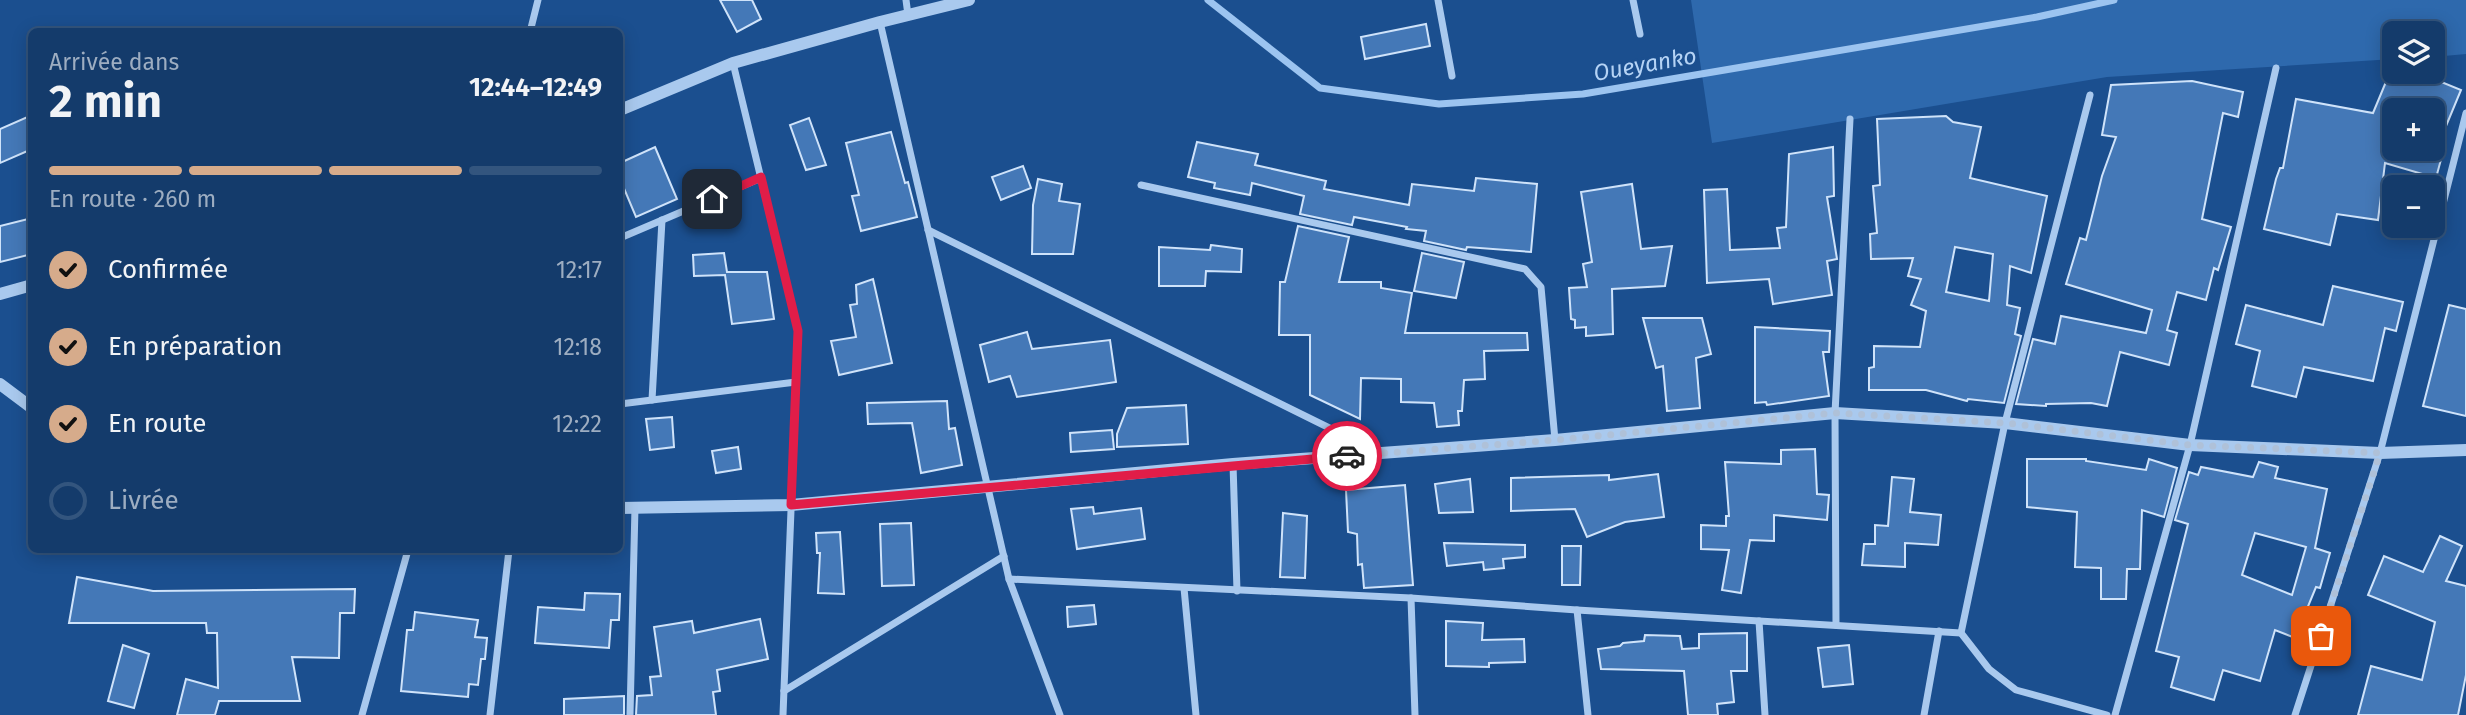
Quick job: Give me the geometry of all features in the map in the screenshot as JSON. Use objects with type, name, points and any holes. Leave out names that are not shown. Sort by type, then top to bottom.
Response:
[{"type":"street","points":[[531,28],[538,0]]},
{"type":"street","points":[[906,0],[908,15]]},
{"type":"street","points":[[623,109],[733,63],[970,0]]},
{"type":"street","points":[[1438,0],[1452,76]]},
{"type":"street","points":[[1633,0],[1640,34]]},
{"type":"street","points":[[880,22],[1009,579],[1060,715]]},
{"type":"street","points":[[733,63],[798,331],[783,715]]},
{"type":"street","points":[[2115,715],[2190,445],[2276,68]]},
{"type":"street","points":[[1961,633],[2006,423],[2090,95]]},
{"type":"street","points":[[2295,715],[2380,453],[2466,113]]},
{"type":"street","points":[[1836,625],[1835,413],[1850,119]]},
{"type":"street","points":[[623,237],[761,177]]},
{"type":"street","points":[[1141,185],[1525,269],[1541,287],[1555,440]]},
{"type":"street","points":[[652,400],[662,220]]},
{"type":"street","points":[[928,230],[1380,453]]},
{"type":"street","points":[[0,294],[28,286]]},
{"type":"street","points":[[623,404],[796,382]]},
{"type":"street","points":[[0,384],[28,405]]},
{"type":"street","points":[[623,508],[791,505],[1233,464],[1555,440],[1835,413],[2006,423],[2190,445],[2380,453],[2466,450]]},
{"type":"street","points":[[1233,464],[1237,591]]},
{"type":"street","points":[[630,715],[635,508]]},
{"type":"street","points":[[362,715],[407,553]]},
{"type":"street","points":[[490,715],[509,553]]},
{"type":"street","points":[[784,691],[1004,556]]},
{"type":"street","points":[[1009,579],[1411,598],[1961,633],[1989,669],[2017,690],[2107,715]]},
{"type":"street","points":[[1184,588],[1196,715]]},
{"type":"street","points":[[1411,598],[1415,715]]},
{"type":"street","points":[[1577,610],[1588,715]]},
{"type":"street","points":[[1759,621],[1765,715]]},
{"type":"street","points":[[1924,715],[1940,631]]},
{"type":"shaded area","points":[[1691,0],[2466,0],[2466,54],[2445,56],[2445,21],[2382,21],[2382,60],[2107,77],[1712,143]]},
{"type":"building","points":[[720,0],[752,0],[761,19],[737,32]]},
{"type":"building","points":[[1426,24],[1430,46],[1365,59],[1361,37]]},
{"type":"building","points":[[2192,81],[2243,92],[2238,117],[2223,113],[2202,219],[2231,227],[2218,270],[2214,268],[2206,300],[2177,292],[2167,330],[2177,333],[2169,365],[2120,352],[2107,406],[2091,403],[2046,406],[2016,404],[2033,339],[2055,344],[2061,316],[2146,333],[2152,310],[2066,284],[2080,238],[2086,240],[2102,176],[2116,137],[2102,135],[2111,85]]},
{"type":"building","points":[[2445,83],[2461,90],[2445,128],[2445,98],[2382,98],[2382,161],[2441,161],[2437,175],[2426,175],[2385,163],[2378,220],[2337,214],[2330,245],[2264,229],[2276,179],[2280,168],[2283,168],[2296,99],[2373,113],[2385,84]]},
{"type":"building","points":[[1946,116],[1953,122],[1981,127],[1970,178],[2047,196],[2031,273],[2010,266],[2007,305],[2020,308],[2015,334],[2021,336],[2004,403],[1967,401],[1926,390],[1869,390],[1869,368],[1874,367],[1874,346],[1920,347],[1926,311],[1911,305],[1921,279],[1908,276],[1913,258],[1871,259],[1870,234],[1877,233],[1873,186],[1880,185],[1877,119]],"holes":[[[1955,247],[1993,254],[1989,301],[1946,292]]]},
{"type":"building","points":[[28,117],[28,151],[0,163],[0,129]]},
{"type":"building","points":[[809,118],[826,165],[806,170],[790,125]]},
{"type":"building","points":[[891,132],[917,217],[861,231],[852,196],[859,195],[846,143]]},
{"type":"building","points":[[1197,142],[1258,154],[1255,165],[1326,181],[1324,189],[1409,205],[1412,184],[1474,191],[1476,178],[1537,184],[1531,252],[1467,247],[1466,250],[1424,241],[1426,231],[1354,217],[1352,225],[1300,214],[1304,196],[1252,183],[1250,195],[1214,188],[1215,183],[1188,177]]},
{"type":"building","points":[[655,147],[677,199],[636,217],[623,186],[623,162]]},
{"type":"building","points":[[1833,147],[1834,196],[1827,197],[1837,259],[1827,261],[1832,295],[1773,304],[1769,279],[1707,283],[1704,190],[1727,189],[1730,250],[1780,248],[1777,228],[1786,227],[1789,154]]},
{"type":"building","points":[[1023,166],[1031,188],[1001,200],[992,177]]},
{"type":"building","points":[[1038,179],[1062,184],[1059,201],[1080,204],[1073,254],[1032,254],[1033,205]]},
{"type":"building","points":[[1632,184],[1641,249],[1672,246],[1665,286],[1612,289],[1613,334],[1586,336],[1586,327],[1575,328],[1575,320],[1571,319],[1569,288],[1587,287],[1583,264],[1592,262],[1581,192]]},
{"type":"building","points":[[28,219],[28,255],[0,262],[0,226]]},
{"type":"building","points":[[1298,226],[1349,237],[1339,282],[1381,282],[1381,288],[1412,293],[1405,333],[1527,333],[1528,350],[1484,351],[1485,379],[1464,380],[1462,411],[1458,411],[1459,425],[1437,427],[1434,403],[1401,402],[1401,379],[1361,378],[1360,419],[1310,395],[1310,335],[1279,335],[1280,282],[1285,282]]},
{"type":"building","points":[[1211,245],[1242,249],[1241,272],[1206,271],[1205,286],[1159,286],[1159,247],[1210,250]]},
{"type":"building","points":[[724,253],[727,272],[767,272],[774,319],[732,324],[725,275],[694,276],[693,255]]},
{"type":"building","points":[[1422,253],[1464,262],[1456,298],[1414,291]]},
{"type":"building","points":[[873,279],[892,363],[839,375],[831,341],[856,337],[850,305],[857,304],[856,285]]},
{"type":"building","points":[[2333,286],[2403,302],[2396,331],[2385,328],[2373,381],[2304,367],[2296,397],[2252,386],[2260,351],[2236,344],[2246,305],[2323,325]]},
{"type":"building","points":[[2449,305],[2466,309],[2466,416],[2423,406]]},
{"type":"building","points":[[1643,318],[1702,318],[1711,354],[1696,358],[1700,408],[1667,411],[1663,366],[1656,368]]},
{"type":"building","points":[[1755,327],[1830,331],[1829,352],[1823,352],[1829,396],[1767,405],[1766,402],[1755,403]]},
{"type":"building","points":[[1027,332],[1032,349],[1110,340],[1116,382],[1017,397],[1010,376],[989,382],[980,345]]},
{"type":"building","points":[[947,401],[949,429],[955,428],[962,465],[921,473],[912,423],[868,424],[867,403]]},
{"type":"building","points":[[1186,405],[1188,444],[1117,447],[1117,434],[1127,408]]},
{"type":"building","points":[[672,417],[674,447],[650,450],[646,419]]},
{"type":"building","points":[[1112,430],[1114,449],[1071,452],[1070,433]]},
{"type":"building","points":[[738,447],[741,469],[716,473],[712,451]]},
{"type":"building","points":[[1815,449],[1817,494],[1829,495],[1827,520],[1774,515],[1774,541],[1750,540],[1741,593],[1722,590],[1729,550],[1701,549],[1701,525],[1726,526],[1726,516],[1729,516],[1725,462],[1781,464],[1781,450]]},
{"type":"building","points":[[2027,459],[2086,459],[2146,470],[2149,459],[2177,468],[2164,517],[2142,510],[2140,569],[2127,569],[2126,599],[2101,599],[2101,568],[2075,567],[2077,512],[2027,507]]},
{"type":"building","points":[[2259,462],[2278,467],[2275,478],[2327,489],[2315,548],[2330,553],[2320,588],[2316,587],[2295,638],[2275,630],[2260,681],[2223,670],[2214,700],[2171,687],[2179,657],[2156,651],[2188,524],[2175,520],[2189,472],[2198,475],[2201,467],[2253,477]],"holes":[[[2255,533],[2306,547],[2292,595],[2242,575]]]},
{"type":"building","points":[[1658,474],[1664,517],[1625,522],[1587,537],[1575,509],[1511,511],[1511,478],[1609,475],[1609,480]]},
{"type":"building","points":[[1892,477],[1914,479],[1910,512],[1941,515],[1938,545],[1905,543],[1905,567],[1862,565],[1864,544],[1875,544],[1875,525],[1888,526]]},
{"type":"building","points":[[1470,479],[1473,512],[1439,513],[1435,484]]},
{"type":"building","points":[[1405,485],[1413,585],[1364,588],[1362,564],[1358,565],[1357,534],[1348,532],[1346,490]]},
{"type":"building","points":[[1093,507],[1094,514],[1141,508],[1145,539],[1077,549],[1071,509]]},
{"type":"building","points":[[1283,513],[1307,516],[1305,578],[1280,577]]},
{"type":"building","points":[[911,523],[914,585],[882,586],[880,524]]},
{"type":"building","points":[[840,532],[844,594],[818,593],[820,553],[817,553],[816,533]]},
{"type":"building","points":[[2440,536],[2462,546],[2446,581],[2466,586],[2466,675],[2458,715],[2358,715],[2371,666],[2422,680],[2435,622],[2368,595],[2384,556],[2423,572]]},
{"type":"building","points":[[1444,543],[1525,545],[1525,557],[1503,559],[1504,568],[1484,570],[1483,562],[1447,566]]},
{"type":"building","points":[[1562,546],[1581,546],[1580,585],[1562,585]]},
{"type":"building","points":[[77,577],[153,591],[355,589],[354,613],[340,613],[339,658],[292,657],[300,701],[219,701],[215,715],[177,715],[186,679],[218,688],[217,633],[207,633],[206,623],[69,623]]},
{"type":"building","points":[[585,593],[620,594],[619,620],[611,620],[609,648],[535,643],[538,607],[584,610]]},
{"type":"building","points":[[1094,605],[1096,624],[1068,627],[1067,607]]},
{"type":"building","points":[[415,612],[478,620],[475,637],[487,638],[485,659],[481,659],[478,685],[469,684],[468,697],[401,691],[407,630],[413,630]]},
{"type":"building","points":[[760,619],[768,659],[717,670],[720,691],[713,692],[716,715],[636,715],[637,696],[652,695],[650,677],[661,676],[654,627],[692,621],[694,633]]},
{"type":"building","points":[[1446,621],[1483,623],[1482,640],[1524,639],[1525,662],[1489,663],[1489,667],[1446,666]]},
{"type":"building","points":[[1747,633],[1747,671],[1731,671],[1734,702],[1717,704],[1718,715],[1688,715],[1684,671],[1601,669],[1598,649],[1644,641],[1645,635],[1680,636],[1682,649],[1699,648],[1699,634]]},
{"type":"building","points":[[123,645],[149,654],[134,708],[108,701]]},
{"type":"building","points":[[1849,645],[1853,684],[1823,687],[1818,648]]},
{"type":"building","points":[[624,696],[624,715],[564,715],[564,699]]},
{"type":"waterway","name":"Oueyanko","points":[[1208,0],[1320,88],[1439,104],[1583,94],[2037,17],[2114,0]]},
{"type":"way so far","points":[[1347,456],[1555,440],[1835,413],[2006,423],[2190,445],[2380,453],[2321,636]]},
{"type":"route","points":[[712,199],[761,177],[798,331],[791,505],[1347,456]]}]
